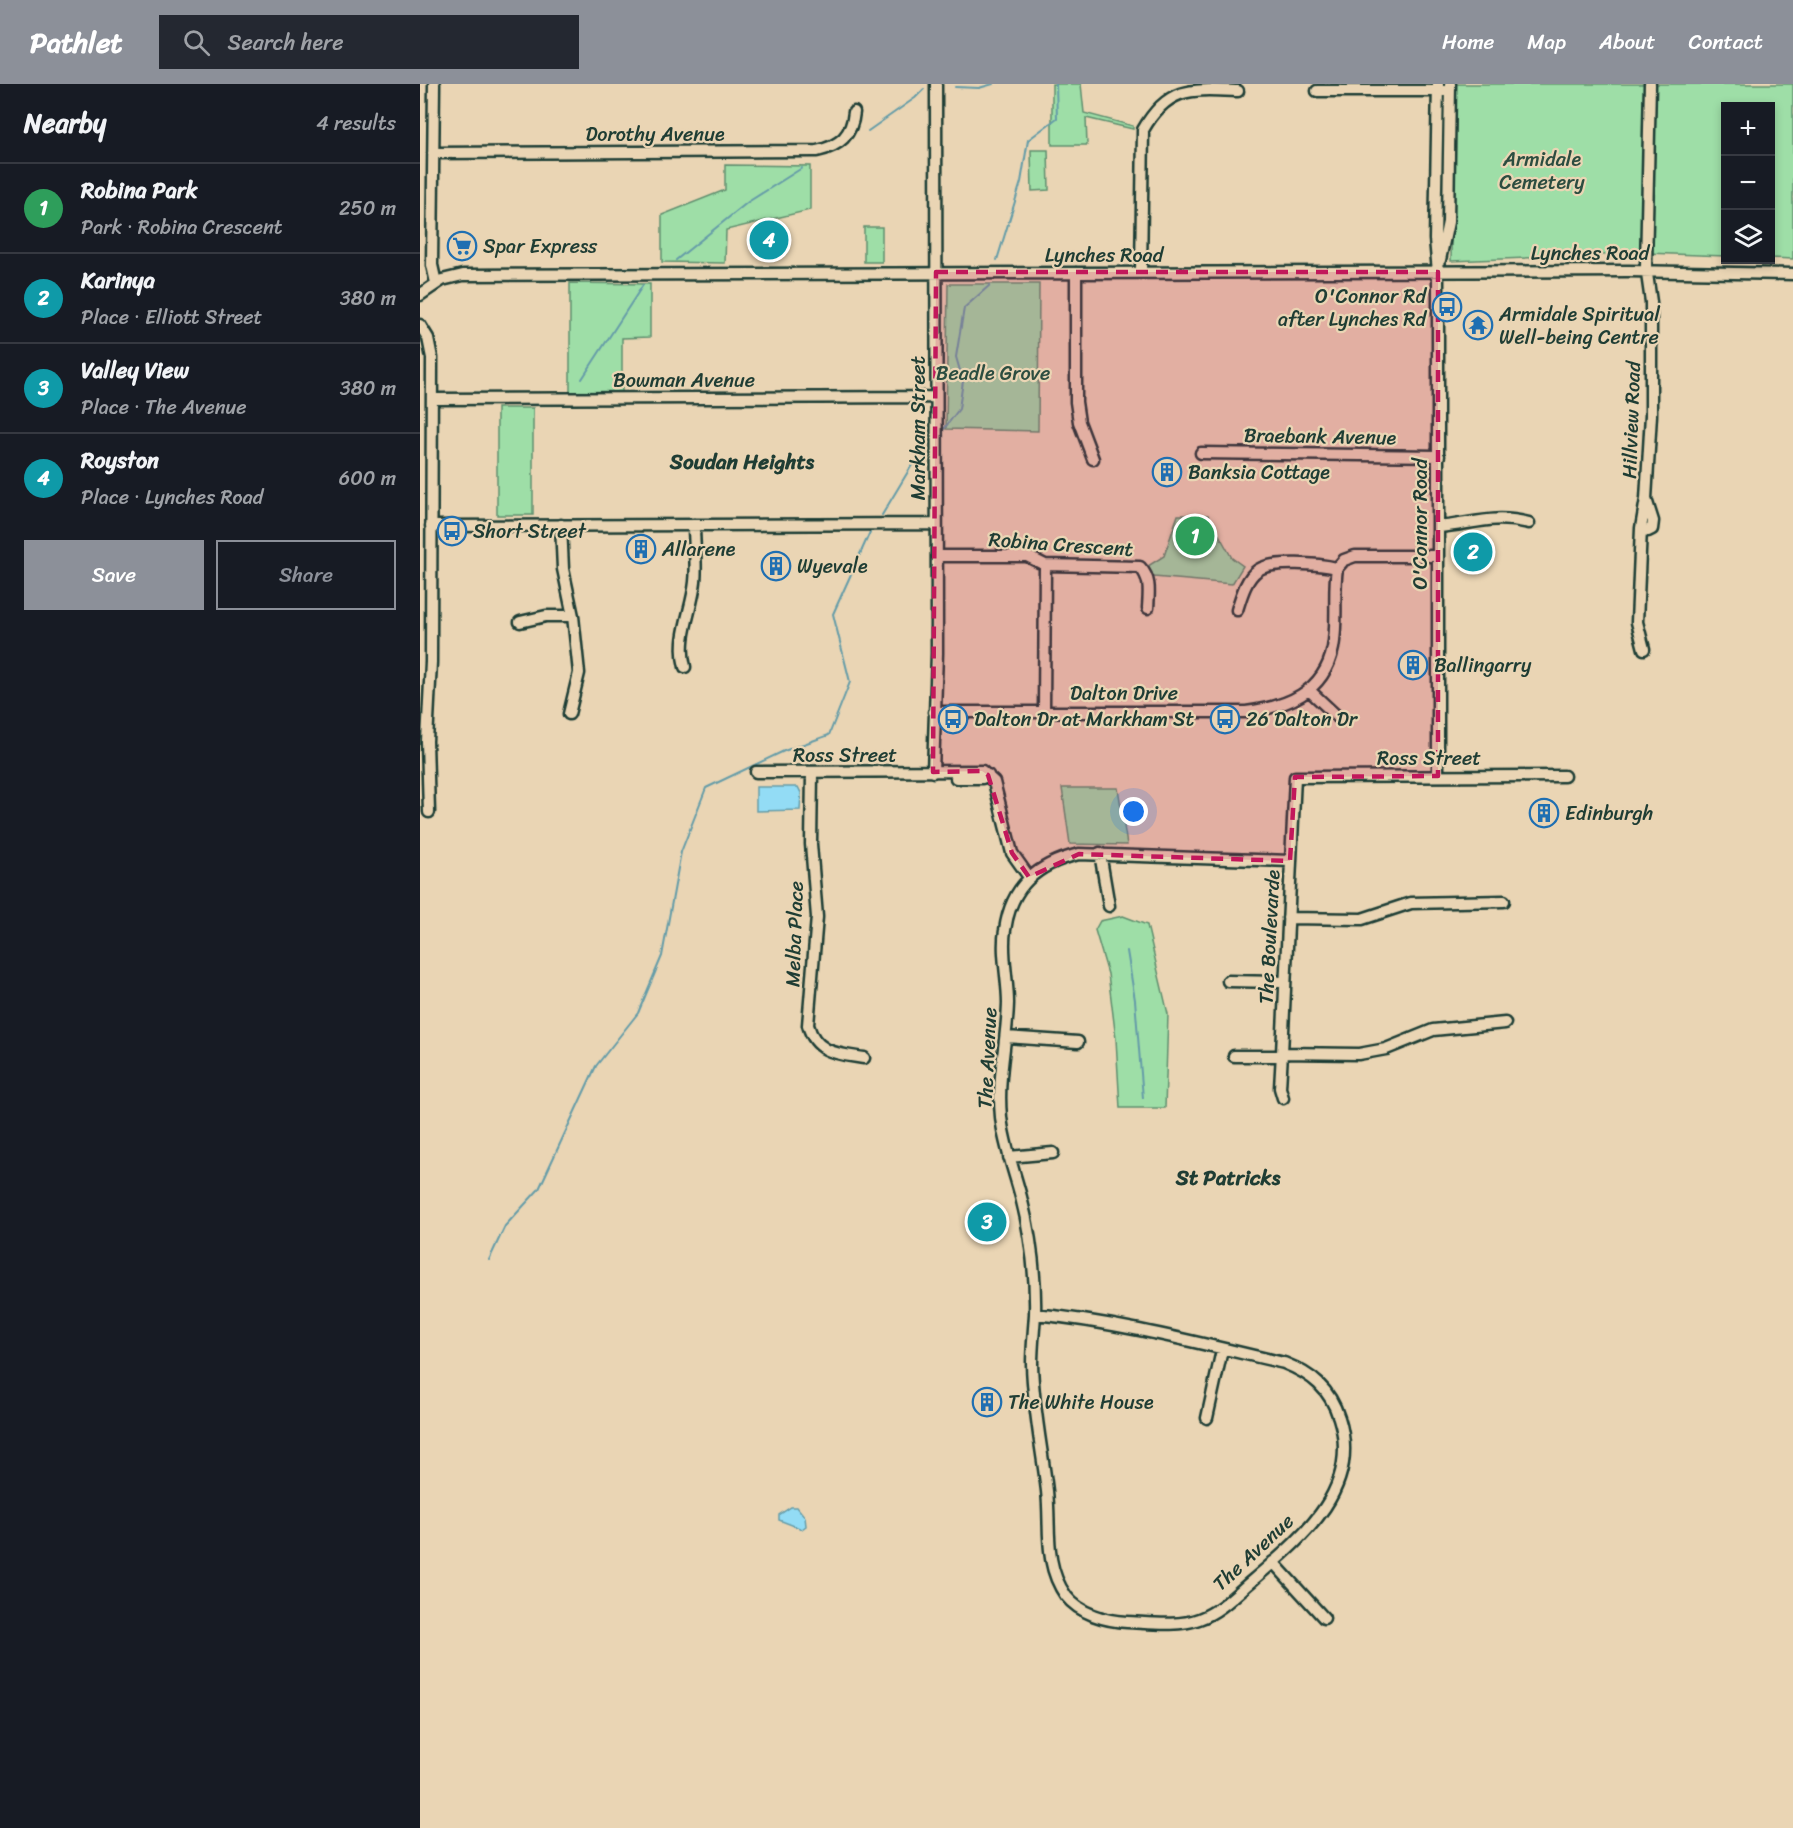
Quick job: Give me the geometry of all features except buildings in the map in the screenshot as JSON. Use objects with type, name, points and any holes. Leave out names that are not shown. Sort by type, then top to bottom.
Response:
[{"type":"street","points":[[434,84],[432,265],[436,284]]},
{"type":"street","name":"Markham Street","points":[[933,772],[937,556],[936,84]]},
{"type":"street","name":"Hillview Road","points":[[1644,649],[1637,622],[1641,528],[1648,531],[1653,527],[1650,507],[1646,499],[1651,415],[1651,314],[1648,271],[1650,84]]},
{"type":"street","name":"O'Connor Road","points":[[1438,87],[1435,239],[1438,272],[1438,776]]},
{"type":"street","points":[[1317,91],[1450,87]]},
{"type":"street","name":"O'Connor Road","points":[[1438,272],[1448,222],[1450,87]]},
{"type":"street","points":[[1140,273],[1143,130],[1153,112],[1179,92],[1238,91]]},
{"type":"street","name":"Dorothy Avenue","points":[[433,153],[817,151],[832,148],[846,136],[852,127],[854,112]]},
{"type":"street","name":"Lynches Road","points":[[420,295],[436,284],[463,275],[1648,271],[1793,274]]},
{"type":"street","points":[[1076,273],[1076,402],[1079,422],[1093,459]]},
{"type":"street","points":[[420,325],[428,338],[432,358],[431,526],[425,570],[431,662],[427,741],[429,812]]},
{"type":"street","name":"Bowman Avenue","points":[[432,399],[936,397]]},
{"type":"street","name":"Braebank Avenue","points":[[1201,453],[1439,456]]},
{"type":"street","points":[[1438,527],[1466,525],[1497,517],[1529,523]]},
{"type":"street","points":[[431,526],[936,524]]},
{"type":"street","points":[[561,525],[562,569],[573,616],[579,673],[569,714]]},
{"type":"street","points":[[684,666],[681,654],[685,622],[695,583],[694,525]]},
{"type":"street","name":"Robina Crescent","points":[[937,556],[1027,556],[1045,565],[1140,567],[1147,575],[1149,584],[1148,608]]},
{"type":"street","points":[[1237,610],[1250,579],[1258,570],[1271,565],[1319,564],[1337,568],[1344,560],[1355,556],[1438,556]]},
{"type":"street","points":[[1044,711],[1045,565]]},
{"type":"street","name":"Dalton Drive","points":[[934,712],[1246,712],[1272,708],[1295,700],[1309,690],[1325,670],[1333,648],[1337,568]]},
{"type":"street","points":[[520,622],[546,616],[573,616]]},
{"type":"street","points":[[1309,690],[1341,720]]},
{"type":"street","name":"Ross Street","points":[[756,772],[982,771],[990,777],[1012,853],[1029,877]]},
{"type":"street","name":"Melba Place","points":[[812,773],[811,844],[817,917],[808,1026],[814,1041],[824,1049],[833,1053],[864,1058]]},
{"type":"street","name":"Ross Street","points":[[1295,777],[1564,776]]},
{"type":"street","name":"The Boulevarde","points":[[1283,1098],[1280,1088],[1281,1055],[1295,777]]},
{"type":"street","points":[[1100,853],[1109,906]]},
{"type":"street","name":"The Avenue","points":[[1035,1314],[1147,1332],[1284,1363],[1305,1371],[1323,1388],[1336,1408],[1343,1430],[1346,1451],[1336,1491],[1323,1510],[1273,1562],[1218,1609],[1198,1619],[1182,1623],[1117,1621],[1086,1613],[1068,1598],[1055,1577],[1048,1550],[1047,1493],[1032,1364],[1036,1279],[1031,1239],[1001,1117],[999,1079],[1006,1037],[1008,1003],[1004,931],[1010,909],[1029,877],[1062,858],[1100,853],[1290,861]]},
{"type":"street","points":[[1288,918],[1362,919],[1417,902],[1504,901]]},
{"type":"street","points":[[1228,981],[1284,982]]},
{"type":"street","points":[[1234,1056],[1359,1054],[1386,1048],[1432,1030],[1505,1023]]},
{"type":"street","points":[[1006,1037],[1078,1042]]},
{"type":"street","points":[[1009,1157],[1053,1153]]},
{"type":"street","points":[[1208,1418],[1222,1350]]},
{"type":"street","points":[[1273,1562],[1324,1618]]},
{"type":"highlighted area","points":[[936,272],[1438,272],[1438,776],[1295,777],[1290,861],[1079,854],[1029,877],[1012,853],[988,775],[982,771],[933,772]]},
{"type":"green space","points":[[1052,84],[1081,84],[1084,113],[1133,126],[1133,129],[1086,118],[1087,145],[1052,145]]},
{"type":"green space","name":"Armidale Cemetery","points":[[1453,84],[1793,84],[1793,259],[1775,258],[1775,102],[1721,102],[1721,256],[1646,253],[1451,261]]},
{"type":"green space","points":[[1031,150],[1048,150],[1049,190],[1032,191]]},
{"type":"green space","points":[[725,165],[810,166],[810,210],[726,230],[725,263],[662,262],[662,215],[725,190]]},
{"type":"green space","points":[[864,227],[882,227],[882,262],[864,262]]},
{"type":"green space","points":[[570,283],[650,284],[650,337],[622,338],[622,392],[570,392]]},
{"type":"green space","name":"Beadle Grove","points":[[948,284],[1039,284],[1038,431],[946,429]]},
{"type":"green space","points":[[497,408],[533,408],[533,515],[497,515]]},
{"type":"green space","points":[[1178,515],[1208,515],[1232,558],[1243,566],[1232,584],[1154,577],[1148,566],[1164,556]]},
{"type":"green space","points":[[1062,788],[1118,788],[1127,845],[1070,844]]},
{"type":"green space","points":[[1123,916],[1147,925],[1168,1014],[1165,1108],[1120,1108],[1116,1039],[1108,974],[1095,930],[1100,921]]},
{"type":"water","points":[[756,787],[798,787],[801,793],[800,810],[756,811]]},
{"type":"water","points":[[791,1507],[797,1507],[805,1517],[806,1526],[802,1529],[779,1520],[779,1515]]},
{"type":"waterway","points":[[955,87],[979,88],[993,84]]},
{"type":"waterway","points":[[997,260],[1021,182],[1028,140],[1057,118],[1056,84]]},
{"type":"waterway","points":[[868,131],[915,98],[924,89]]},
{"type":"waterway","points":[[676,260],[748,202],[802,168]]},
{"type":"waterway","points":[[582,379],[643,285]]},
{"type":"waterway","points":[[944,429],[959,409],[963,381],[956,357],[964,308],[990,285]]},
{"type":"waterway","points":[[882,515],[912,465],[926,447]]},
{"type":"waterway","points":[[489,1260],[505,1226],[539,1189],[596,1066],[638,1013],[662,956],[681,852],[706,788],[784,751],[829,735],[850,682],[833,614],[870,532]]},
{"type":"waterway","points":[[1127,951],[1135,1000],[1143,1098]]},
{"type":"place","name":"Royston","points":[[769,240]]},
{"type":"place","name":"Spar Express","points":[[462,246]]},
{"type":"place","name":"O'Connor Rd after Lynches Rd","points":[[1447,307]]},
{"type":"place","name":"Armidale Spiritual Well-being Centre","points":[[1478,325]]},
{"type":"place","name":"Banksia Cottage","points":[[1167,472]]},
{"type":"place","name":"Short Street","points":[[452,531]]},
{"type":"place","name":"Robina Park","points":[[1195,536]]},
{"type":"place","name":"Allarene","points":[[641,549]]},
{"type":"place","name":"Karinya","points":[[1473,552]]},
{"type":"place","name":"Wyevale","points":[[776,566]]},
{"type":"place","name":"Ballingarry","points":[[1413,665]]},
{"type":"place","name":"Dalton Dr at Markham St","points":[[953,719]]},
{"type":"place","name":"26 Dalton Dr","points":[[1225,719]]},
{"type":"place","name":"Edinburgh","points":[[1544,813]]},
{"type":"place","name":"Valley View","points":[[987,1222]]},
{"type":"place","name":"The White House","points":[[987,1402]]},
{"type":"district","name":"Soudan Heights","points":[[742,462]]},
{"type":"district","name":"St Patricks","points":[[1228,1178]]}]
